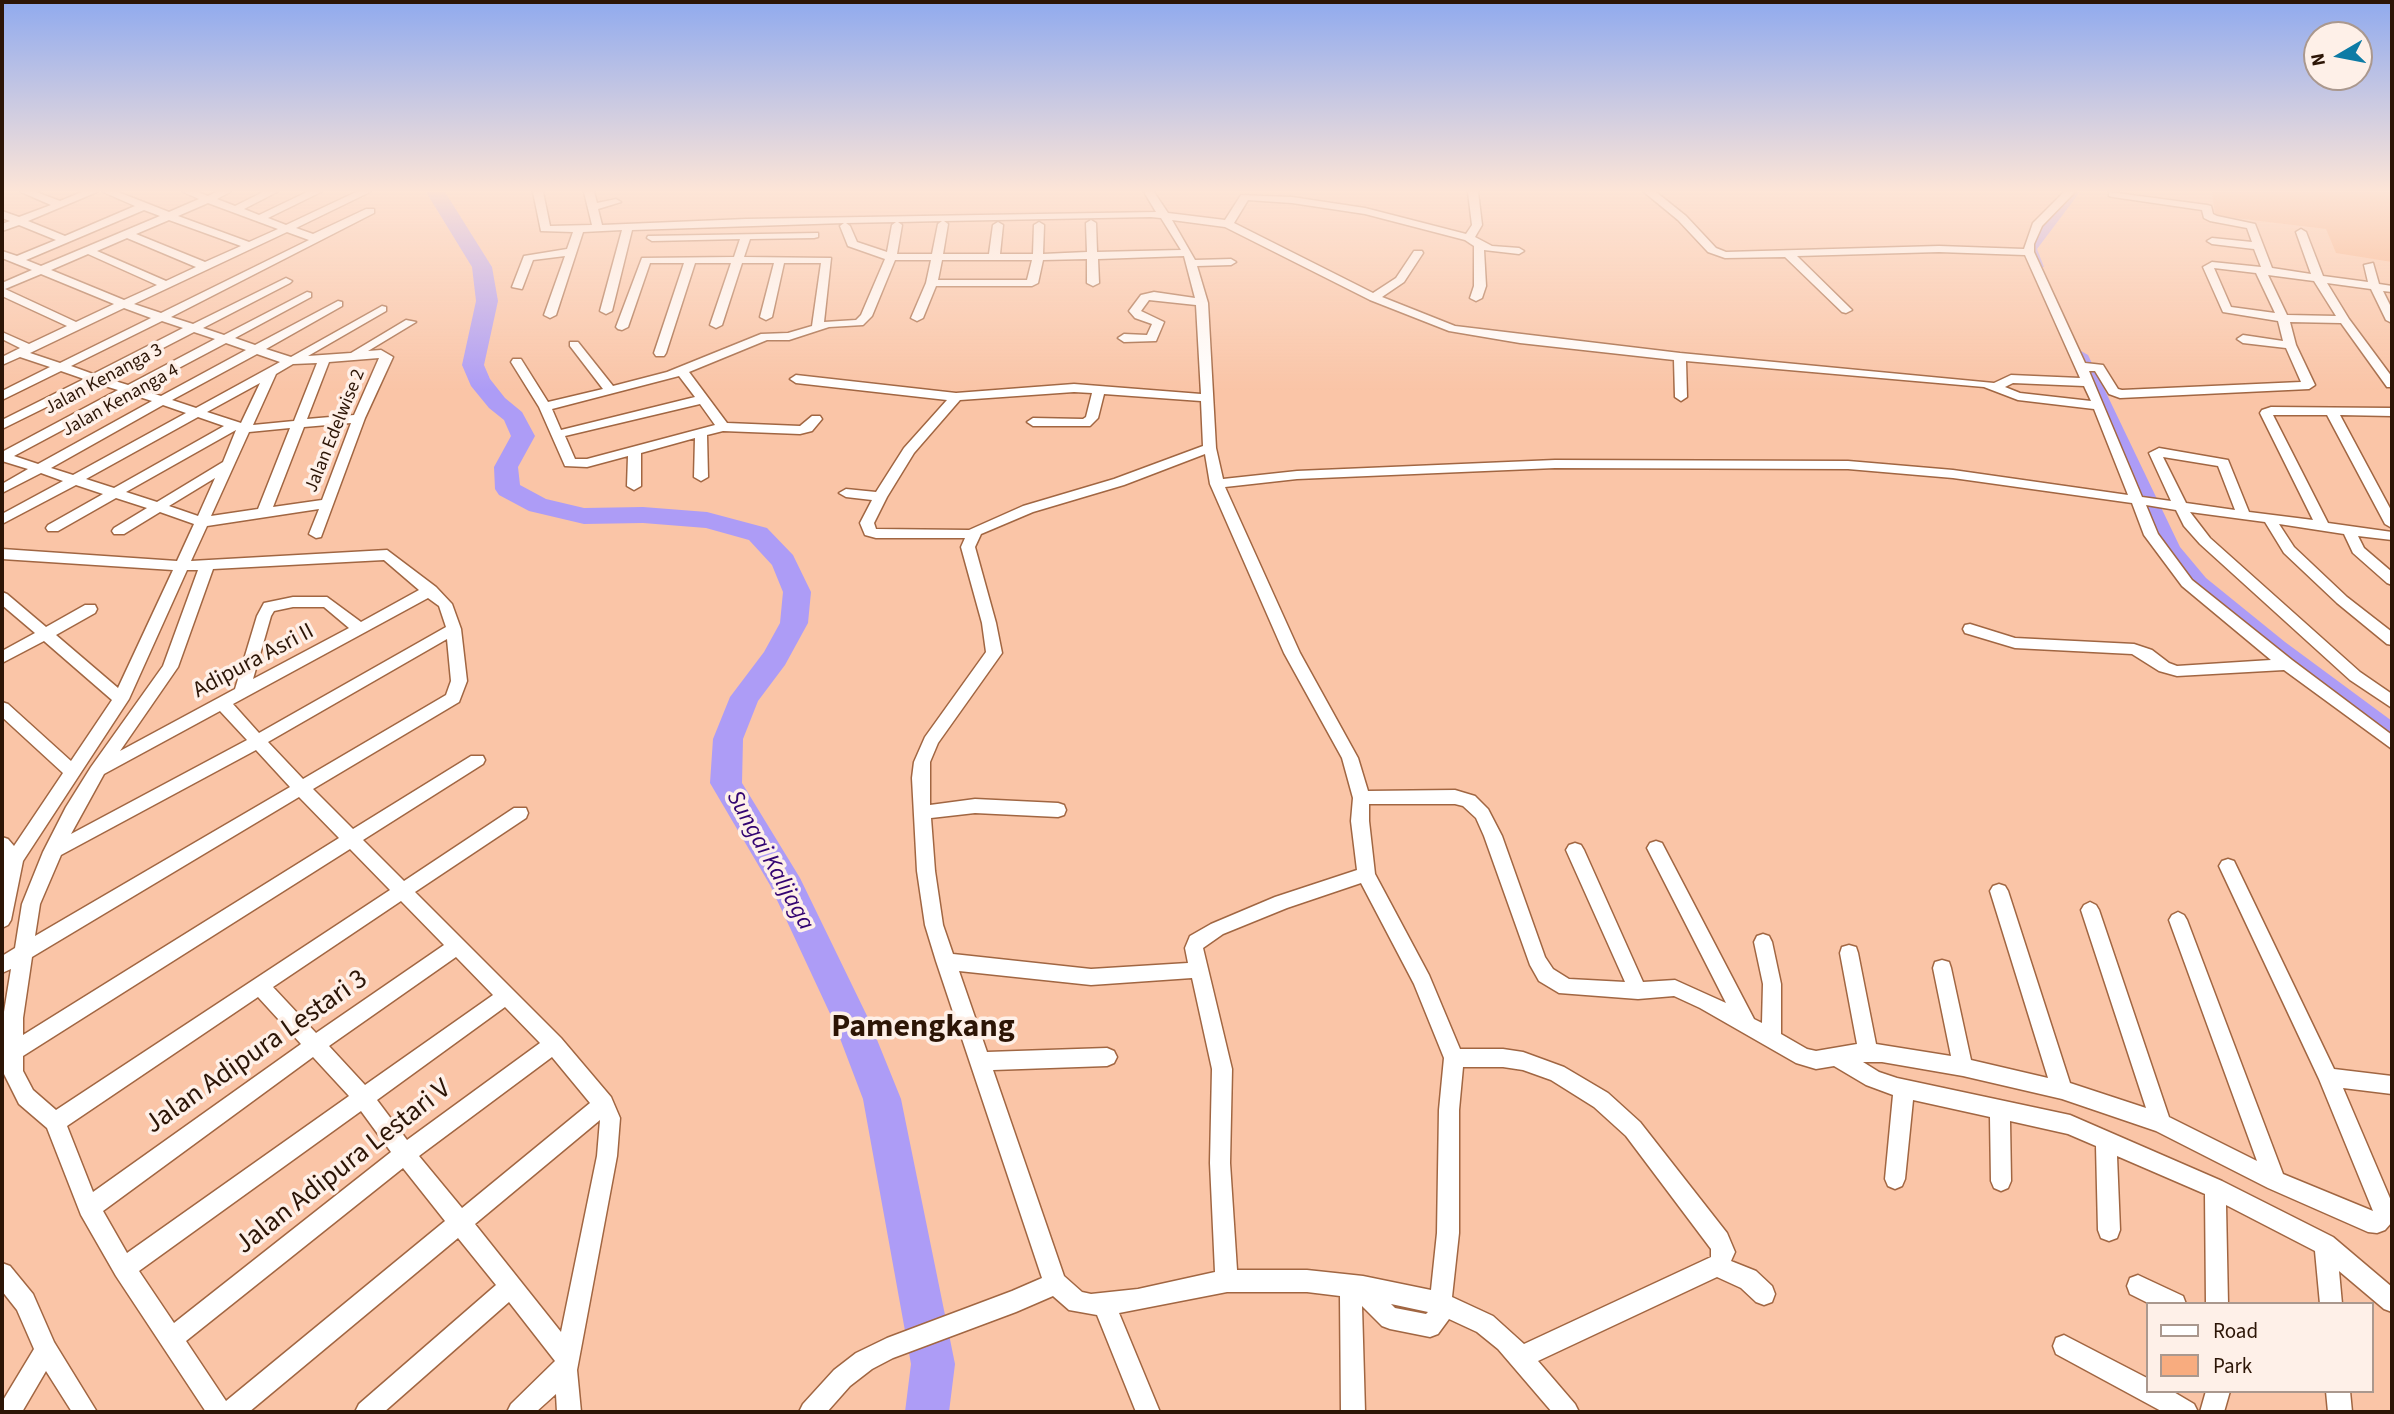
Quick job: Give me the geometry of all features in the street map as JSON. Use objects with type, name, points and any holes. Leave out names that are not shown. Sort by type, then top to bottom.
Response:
[{"type":"street","points":[[12,258],[123,304],[290,360]]},
{"type":"street","points":[[17,260],[22,258]]},
{"type":"street","points":[[2,290],[72,258]]},
{"type":"street","points":[[105,258],[164,284]]},
{"type":"street","points":[[185,258],[204,266]]},
{"type":"street","points":[[2,361],[221,258]]},
{"type":"street","points":[[2,396],[280,258]]},
{"type":"street","points":[[517,287],[528,258]]},
{"type":"street","points":[[550,316],[570,258]]},
{"type":"street","points":[[606,311],[620,258]]},
{"type":"street","points":[[545,407],[677,373],[765,335],[789,337],[828,324],[859,323],[863,320],[891,258]]},
{"type":"street","points":[[917,317],[932,282],[938,258]]},
{"type":"street","points":[[932,282],[1032,283],[1038,258]]},
{"type":"street","points":[[1093,284],[1094,258]]},
{"type":"street","points":[[1231,262],[1190,258],[1202,303],[1210,449],[1217,484],[1292,653],[1350,758],[1361,809],[1366,874],[1422,981],[1454,1058],[1449,1110],[1448,1233],[1440,1303]]},
{"type":"street","points":[[1294,258],[1374,299],[1453,329],[1680,358],[1996,387],[2018,396],[2099,406]]},
{"type":"street","points":[[1374,299],[1400,280],[1415,258]]},
{"type":"street","points":[[1476,298],[1480,286],[1479,258]]},
{"type":"street","points":[[1793,258],[1846,310]]},
{"type":"street","points":[[2032,258],[2086,367],[2087,382],[2139,500],[2151,535],[2183,579],[2287,664],[2392,743]]},
{"type":"street","points":[[2086,367],[2102,370],[2113,391],[2120,394],[2309,385],[2290,345],[2261,258]]},
{"type":"street","points":[[2311,258],[2318,278],[2344,320],[2391,384]]},
{"type":"street","points":[[691,259],[657,356],[704,399],[723,427]]},
{"type":"street","points":[[716,325],[738,259]]},
{"type":"street","points":[[622,327],[646,260],[780,259],[827,260],[817,328]]},
{"type":"street","points":[[765,317],[780,259]]},
{"type":"street","points":[[2344,320],[2283,318],[2227,310],[2208,267],[2212,265],[2264,271],[2392,289]]},
{"type":"street","points":[[2369,265],[2374,285],[2392,320]]},
{"type":"street","points":[[2,425],[286,281]]},
{"type":"street","points":[[2,290],[75,326]]},
{"type":"street","name":"Jalan Kenanga 3","points":[[2,456],[307,295]]},
{"type":"street","points":[[1124,338],[1153,339],[1158,322],[1139,316],[1135,311],[1145,297],[1154,295],[1202,303]]},
{"type":"street","name":"Jalan Kenanga 4","points":[[2,489],[338,304]]},
{"type":"street","points":[[2,520],[382,309]]},
{"type":"street","points":[[348,356],[410,321]]},
{"type":"street","points":[[2,335],[24,350],[60,366],[241,427],[297,425],[359,418]]},
{"type":"street","points":[[2243,339],[2290,345]]},
{"type":"street","points":[[574,344],[611,391]]},
{"type":"street","name":"Jalan Edelwise 2","points":[[290,360],[382,354],[387,357],[359,418],[316,534]]},
{"type":"street","points":[[1680,358],[1681,397]]},
{"type":"street","points":[[264,512],[324,359]]},
{"type":"street","points":[[517,362],[545,407],[570,463],[587,463],[723,427],[800,430],[808,428],[816,419]]},
{"type":"street","points":[[8,862],[121,699],[231,463],[241,427],[271,371]]},
{"type":"street","points":[[796,379],[956,397],[1074,388],[1208,398]]},
{"type":"street","points":[[1996,387],[2011,379],[2087,382]]},
{"type":"street","points":[[1034,422],[1086,423],[1092,418],[1099,389]]},
{"type":"street","points":[[956,397],[909,451],[867,523],[870,532],[876,534],[973,534]]},
{"type":"street","points":[[559,434],[704,399]]},
{"type":"street","points":[[2323,527],[2266,414],[2271,411],[2392,412]]},
{"type":"street","points":[[2332,413],[2392,524]]},
{"type":"street","points":[[53,528],[241,427]]},
{"type":"street","points":[[701,434],[701,477]]},
{"type":"street","points":[[1210,449],[1119,482],[1028,509],[983,527],[973,534],[968,547],[989,623],[994,653],[931,741],[920,778],[932,911],[945,961],[1055,1283],[1077,1302],[1104,1304],[1138,1300],[1227,1281],[1307,1281],[1357,1287],[1440,1303],[1485,1324],[1521,1357],[1567,1412]]},
{"type":"street","points":[[634,486],[635,450]]},
{"type":"street","points":[[2244,514],[2223,463],[2159,452],[2154,456],[2176,505],[2197,532],[2245,579],[2355,676],[2392,702]]},
{"type":"street","points":[[2,456],[203,522],[327,503]]},
{"type":"street","points":[[119,531],[231,463]]},
{"type":"street","points":[[1217,484],[1297,475],[1504,466],[1809,465],[1953,474],[2392,536]]},
{"type":"street","points":[[846,493],[880,497]]},
{"type":"street","points":[[2270,518],[2275,531],[2289,550],[2342,600],[2392,640]]},
{"type":"street","points":[[2349,530],[2358,550],[2392,580]]},
{"type":"street","points":[[2,554],[183,566],[382,554],[392,556],[445,604],[454,629],[459,681],[455,696],[2,965]]},
{"type":"street","points":[[207,565],[170,667],[97,771],[52,852],[31,904],[13,1018],[13,1072],[26,1097],[55,1122],[89,1208],[124,1268],[220,1412]]},
{"type":"street","name":"Adipura Asri II","points":[[97,771],[431,590]]},
{"type":"street","points":[[2,597],[121,699]]},
{"type":"street","points":[[360,629],[327,602],[293,602],[267,609],[232,700],[256,742],[554,1044],[604,1104],[610,1118],[607,1156],[566,1363],[569,1412]]},
{"type":"street","points":[[2,658],[90,608]]},
{"type":"street","points":[[52,852],[256,742],[454,629]]},
{"type":"street","points":[[1970,629],[2015,643],[2134,649],[2147,654],[2164,667],[2177,671],[2287,664]]},
{"type":"street","points":[[2,708],[72,772]]},
{"type":"street","points":[[13,1052],[477,760]]},
{"type":"street","points":[[1361,809],[1455,797],[1469,801],[1482,814],[1493,836],[1537,959],[1546,975],[1566,988],[1638,990],[1667,987],[1683,990],[1803,1057],[1816,1060],[1882,1053],[1962,1067],[2062,1090],[2161,1123],[2275,1181],[2368,1221],[2377,1222],[2384,1216],[2384,1209],[2328,1077],[2228,866]]},
{"type":"street","points":[[922,813],[975,806],[1058,810]]},
{"type":"street","points":[[55,1122],[405,892],[520,813]]},
{"type":"street","points":[[2,844],[8,862],[2,920]]},
{"type":"street","points":[[1656,848],[1747,1025]]},
{"type":"street","points":[[1575,850],[1638,990]]},
{"type":"street","points":[[1227,1281],[1220,1163],[1222,1069],[1197,970],[1194,954],[1196,942],[1217,929],[1281,902],[1366,874]]},
{"type":"street","points":[[2000,891],[2062,1090]]},
{"type":"street","points":[[2090,910],[2161,1123]]},
{"type":"street","points":[[2178,920],[2275,1181]]},
{"type":"street","points":[[1763,942],[1772,984],[1771,1040]]},
{"type":"street","name":"Jalan Adipura Lestari 3","points":[[89,1208],[313,1046],[458,946]]},
{"type":"street","points":[[1849,953],[1868,1053]]},
{"type":"street","points":[[945,961],[1091,977],[1197,970]]},
{"type":"street","points":[[1942,968],[1962,1067]]},
{"type":"street","points":[[261,987],[362,1096],[566,1363]]},
{"type":"street","points":[[124,1268],[506,996]]},
{"type":"street","name":"Jalan Adipura Lestari V","points":[[171,1339],[405,1154],[554,1044]]},
{"type":"street","points":[[980,1061],[1107,1057]]},
{"type":"street","points":[[1454,1058],[1503,1058],[1523,1061],[1557,1073],[1601,1100],[1633,1129],[1719,1241],[1724,1252],[1719,1265],[1521,1357]]},
{"type":"street","points":[[1839,1058],[1873,1079],[1904,1088],[2070,1125],[2215,1188],[2325,1245],[2392,1301]]},
{"type":"street","points":[[2328,1077],[2392,1085]]},
{"type":"street","points":[[1895,1179],[1904,1088]]},
{"type":"street","points":[[231,1412],[604,1104]]},
{"type":"street","points":[[2000,1108],[2001,1181]]},
{"type":"street","points":[[2106,1141],[2109,1230]]},
{"type":"street","points":[[2215,1188],[2217,1302]]},
{"type":"street","points":[[2325,1245],[2330,1302]]},
{"type":"street","points":[[1719,1265],[1729,1273],[1748,1279],[1763,1294]]},
{"type":"street","points":[[2,1274],[25,1302],[46,1350],[85,1412]]},
{"type":"street","points":[[811,1412],[842,1378],[864,1361],[887,1349],[1016,1301],[1055,1283]]},
{"type":"street","points":[[2138,1286],[2171,1302]]},
{"type":"street","points":[[367,1412],[510,1287]]},
{"type":"street","points":[[1353,1412],[1357,1287]]},
{"type":"street","points":[[1104,1304],[1148,1412]]},
{"type":"street","points":[[2064,1346],[2146,1390]]},
{"type":"street","points":[[9,1412],[46,1350]]},
{"type":"street","points":[[519,1412],[566,1363]]},
{"type":"street","points":[[2152,1393],[2186,1412]]},
{"type":"street","points":[[2212,1412],[2217,1393]]},
{"type":"street","points":[[2338,1393],[2340,1412]]},
{"type":"green space","points":[[2367,258],[2392,258],[2392,262]]},
{"type":"waterway","name":"Sungai Kalijaga","points":[[476,258],[482,267],[487,301],[473,365],[479,381],[497,403],[514,417],[523,436],[506,467],[508,489],[538,505],[584,516],[643,515],[707,520],[758,534],[784,561],[797,592],[794,623],[775,658],[745,697],[728,739],[726,783],[783,878],[851,1020],[882,1099],[933,1364],[927,1412]]},
{"type":"waterway","points":[[2034,258],[2038,267]]},
{"type":"waterway","points":[[2081,355],[2173,549],[2200,582],[2279,646],[2392,730]]},
{"type":"district","name":"Pamengkang","points":[[923,1029]]}]
